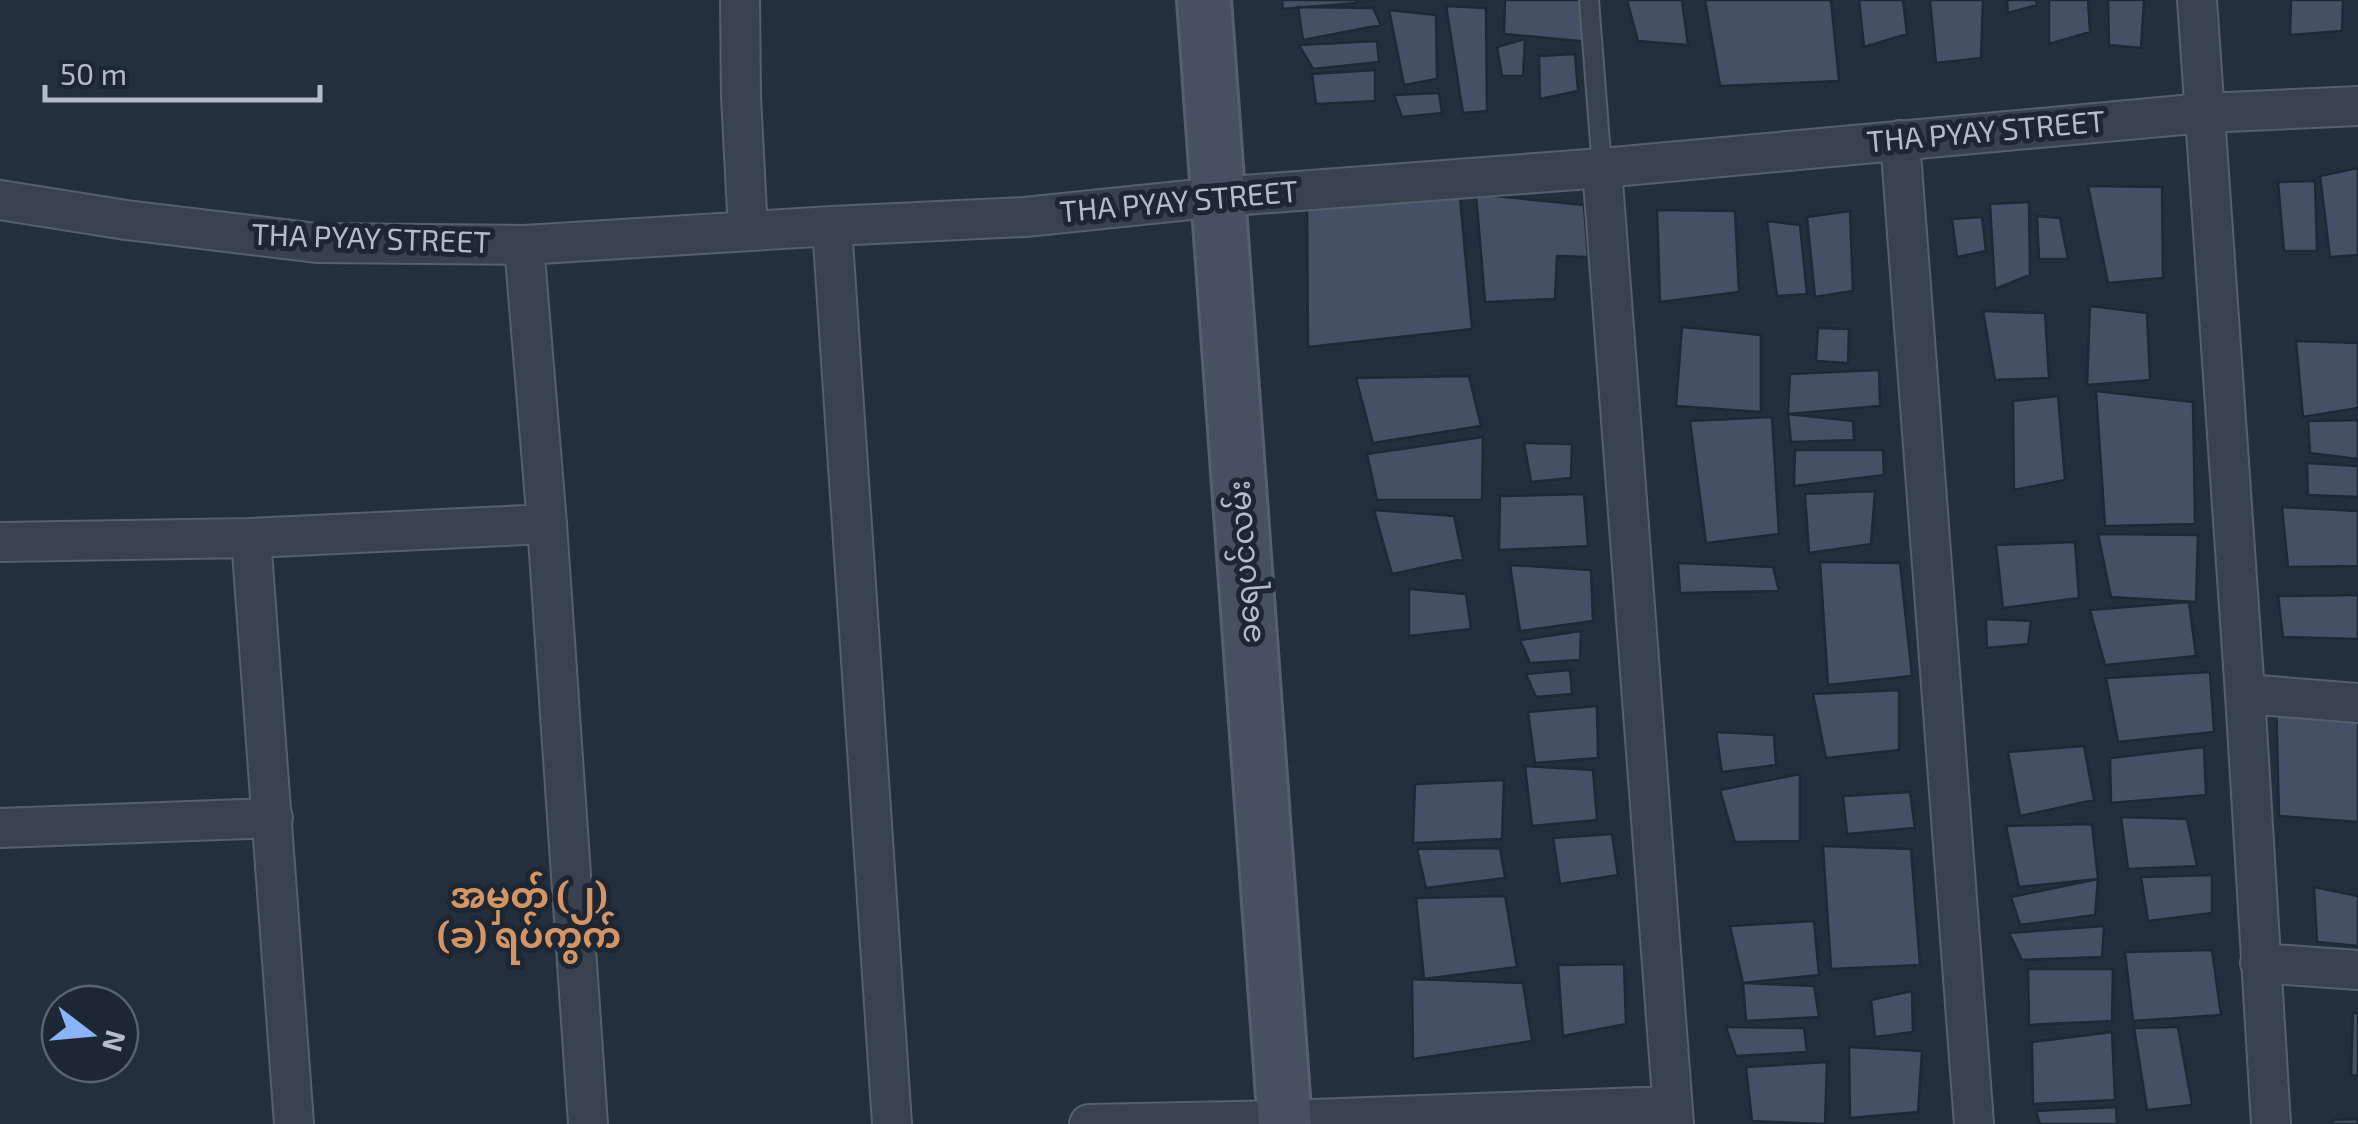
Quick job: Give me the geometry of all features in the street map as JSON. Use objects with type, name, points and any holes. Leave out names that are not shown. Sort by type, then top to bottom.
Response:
[{"type":"main road","name":"ခရေပင်လမ်း","points":[[1204,0],[1285,1122]]},
{"type":"street","points":[[740,0],[748,232]]},
{"type":"street","points":[[2197,0],[2271,1124]]},
{"type":"street","name":"THA PYAY STREET","points":[[0,200],[317,244],[524,246],[1026,217],[1218,197],[1602,168],[2204,113],[2358,106]]},
{"type":"street","points":[[1900,140],[1974,1124]]},
{"type":"street","points":[[1089,1124],[1673,1115],[1602,168]]},
{"type":"street","points":[[832,226],[892,1124]]},
{"type":"street","points":[[524,246],[588,1124]]},
{"type":"street","points":[[0,542],[251,538],[547,524]]},
{"type":"street","points":[[251,538],[294,1124]]},
{"type":"street","points":[[2245,694],[2358,703]]},
{"type":"street","points":[[0,828],[272,818]]},
{"type":"street","points":[[2260,963],[2358,970]]},
{"type":"lane","points":[[1589,0],[1602,168]]},
{"type":"building","points":[[1282,0],[1356,0],[1356,3],[1283,9]]},
{"type":"building","points":[[1505,0],[1585,0],[1590,42],[1504,34]]},
{"type":"building","points":[[1627,0],[1682,0],[1688,45],[1638,41]]},
{"type":"building","points":[[1705,0],[1831,0],[1839,81],[1720,86]]},
{"type":"building","points":[[1859,0],[1903,0],[1907,34],[1864,47]]},
{"type":"building","points":[[1930,0],[1983,0],[1981,58],[1936,63]]},
{"type":"building","points":[[2007,0],[2036,0],[2037,5],[2008,13]]},
{"type":"building","points":[[2049,0],[2088,0],[2090,32],[2049,44]]},
{"type":"building","points":[[2108,0],[2144,0],[2141,48],[2109,45]]},
{"type":"building","points":[[2291,0],[2343,0],[2342,31],[2290,35]]},
{"type":"building","points":[[1446,6],[1486,8],[1487,111],[1463,113]]},
{"type":"building","points":[[1298,7],[1373,8],[1381,25],[1303,40]]},
{"type":"building","points":[[1389,10],[1436,15],[1437,79],[1404,85]]},
{"type":"building","points":[[1525,39],[1523,76],[1502,76],[1497,47]]},
{"type":"building","points":[[1377,41],[1379,62],[1313,69],[1299,45]]},
{"type":"building","points":[[1575,54],[1578,91],[1540,99],[1539,56]]},
{"type":"building","points":[[1375,70],[1375,101],[1316,104],[1312,74]]},
{"type":"building","points":[[1439,93],[1442,113],[1402,117],[1394,95]]},
{"type":"building","points":[[2358,168],[2358,255],[2330,257],[2320,176]]},
{"type":"building","points":[[2315,181],[2317,251],[2284,251],[2278,182]]},
{"type":"building","points":[[2088,186],[2162,187],[2163,278],[2108,283]]},
{"type":"building","points":[[1476,194],[1584,205],[1588,257],[1557,256],[1555,299],[1485,302]]},
{"type":"building","points":[[1460,197],[1472,329],[1308,347],[1307,203]]},
{"type":"building","points":[[2029,202],[2030,275],[1995,289],[1990,204]]},
{"type":"building","points":[[1657,210],[1735,211],[1739,292],[1660,302]]},
{"type":"building","points":[[1850,211],[1853,291],[1815,297],[1807,217]]},
{"type":"building","points":[[2037,216],[2060,218],[2068,259],[2039,259]]},
{"type":"building","points":[[1982,217],[1986,251],[1957,257],[1952,219]]},
{"type":"building","points":[[1767,221],[1800,225],[1807,294],[1777,296]]},
{"type":"building","points":[[2090,306],[2147,313],[2150,380],[2087,385]]},
{"type":"building","points":[[1983,311],[2045,313],[2049,378],[1995,380]]},
{"type":"building","points":[[1682,327],[1761,335],[1761,412],[1676,406]]},
{"type":"building","points":[[1818,328],[1849,329],[1848,363],[1816,361]]},
{"type":"building","points":[[2296,341],[2358,343],[2358,408],[2303,417]]},
{"type":"building","points":[[1879,370],[1880,406],[1788,414],[1790,374]]},
{"type":"building","points":[[1469,376],[1481,426],[1373,443],[1356,378]]},
{"type":"building","points":[[2096,391],[2193,402],[2195,524],[2105,526]]},
{"type":"building","points":[[2058,396],[2065,480],[2014,490],[2013,401]]},
{"type":"building","points":[[1788,414],[1853,421],[1854,440],[1791,442]]},
{"type":"building","points":[[1772,417],[1779,534],[1706,543],[1690,421]]},
{"type":"building","points":[[2358,420],[2358,459],[2310,453],[2308,421]]},
{"type":"building","points":[[1483,437],[1482,500],[1377,500],[1367,454]]},
{"type":"building","points":[[1524,443],[1572,444],[1571,478],[1531,482]]},
{"type":"building","points":[[1795,450],[1883,450],[1884,475],[1794,486]]},
{"type":"building","points":[[2307,463],[2358,466],[2358,497],[2308,495]]},
{"type":"building","points":[[1875,491],[1871,544],[1809,553],[1805,494]]},
{"type":"building","points":[[1584,494],[1588,546],[1499,550],[1500,496]]},
{"type":"building","points":[[2282,507],[2358,511],[2358,566],[2288,567]]},
{"type":"building","points":[[1374,510],[1454,516],[1463,559],[1392,574]]},
{"type":"building","points":[[2098,534],[2198,535],[2196,602],[2111,597]]},
{"type":"building","points":[[2075,542],[2079,598],[2003,608],[1996,545]]},
{"type":"building","points":[[1820,562],[1900,563],[1912,676],[1828,685]]},
{"type":"building","points":[[1678,563],[1773,567],[1779,591],[1680,593]]},
{"type":"building","points":[[1510,565],[1591,570],[1593,621],[1520,631]]},
{"type":"building","points":[[1409,589],[1466,594],[1471,629],[1409,636]]},
{"type":"building","points":[[2358,595],[2358,639],[2283,637],[2278,596]]},
{"type":"building","points":[[2189,602],[2196,656],[2105,665],[2090,610]]},
{"type":"building","points":[[1986,619],[2031,621],[2028,644],[1987,648]]},
{"type":"building","points":[[1581,631],[1580,660],[1530,663],[1520,640]]},
{"type":"building","points":[[1570,670],[1572,694],[1536,697],[1526,674]]},
{"type":"building","points":[[2210,672],[2214,732],[2118,742],[2106,678]]},
{"type":"building","points":[[1899,690],[1899,750],[1826,758],[1813,694]]},
{"type":"building","points":[[2276,695],[2358,712],[2358,822],[2279,816]]},
{"type":"building","points":[[1597,706],[1598,758],[1535,763],[1528,712]]},
{"type":"building","points":[[1716,732],[1774,735],[1776,765],[1722,772]]},
{"type":"building","points":[[2084,746],[2094,800],[2020,816],[2008,752]]},
{"type":"building","points":[[2204,747],[2206,795],[2111,803],[2110,758]]},
{"type":"building","points":[[1525,766],[1593,770],[1597,820],[1532,826]]},
{"type":"building","points":[[1800,774],[1800,841],[1735,842],[1720,790]]},
{"type":"building","points":[[1504,780],[1502,839],[1413,843],[1415,784]]},
{"type":"building","points":[[1910,792],[1915,828],[1847,834],[1843,796]]},
{"type":"building","points":[[2121,817],[2187,819],[2197,866],[2128,869]]},
{"type":"building","points":[[2092,824],[2098,879],[2019,887],[2006,826]]},
{"type":"building","points":[[1612,834],[1618,875],[1560,884],[1553,838]]},
{"type":"building","points":[[1823,846],[1911,849],[1920,965],[1831,969]]},
{"type":"building","points":[[1500,848],[1505,878],[1426,888],[1417,849]]},
{"type":"building","points":[[2212,875],[2212,913],[2148,921],[2141,877]]},
{"type":"building","points":[[2098,879],[2095,915],[2020,925],[2011,897]]},
{"type":"building","points":[[2314,887],[2358,896],[2358,946],[2317,942]]},
{"type":"building","points":[[1505,896],[1517,967],[1424,979],[1416,898]]},
{"type":"building","points":[[1814,921],[1819,975],[1743,983],[1730,926]]},
{"type":"building","points":[[2104,926],[2102,957],[2022,960],[2009,933]]},
{"type":"building","points":[[2212,950],[2221,1015],[2133,1021],[2125,952]]},
{"type":"building","points":[[1624,964],[1626,1024],[1563,1036],[1558,965]]},
{"type":"building","points":[[2028,969],[2113,969],[2112,1021],[2029,1025]]},
{"type":"building","points":[[1412,979],[1523,983],[1532,1041],[1413,1059]]},
{"type":"building","points":[[1743,983],[1814,986],[1819,1017],[1746,1021]]},
{"type":"building","points":[[1912,991],[1913,1032],[1875,1037],[1871,1000]]},
{"type":"building","points":[[2353,1013],[2358,1013],[2358,1076],[2351,1075]]},
{"type":"building","points":[[1726,1027],[1804,1028],[1807,1052],[1736,1056]]},
{"type":"building","points":[[2178,1027],[2192,1105],[2147,1110],[2134,1028]]},
{"type":"building","points":[[2112,1032],[2115,1100],[2033,1104],[2032,1042]]},
{"type":"building","points":[[1849,1047],[1922,1051],[1918,1112],[1850,1118]]},
{"type":"building","points":[[1827,1062],[1825,1124],[1752,1121],[1746,1067]]},
{"type":"building","points":[[2116,1107],[2117,1124],[2040,1124],[2036,1111]]},
{"type":"building","points":[[2358,1119],[2358,1124],[2333,1124],[2333,1120]]},
{"type":"district","name":"အမှတ် (၂) (ခ) ရပ်ကွက်","points":[[529,916]]}]
